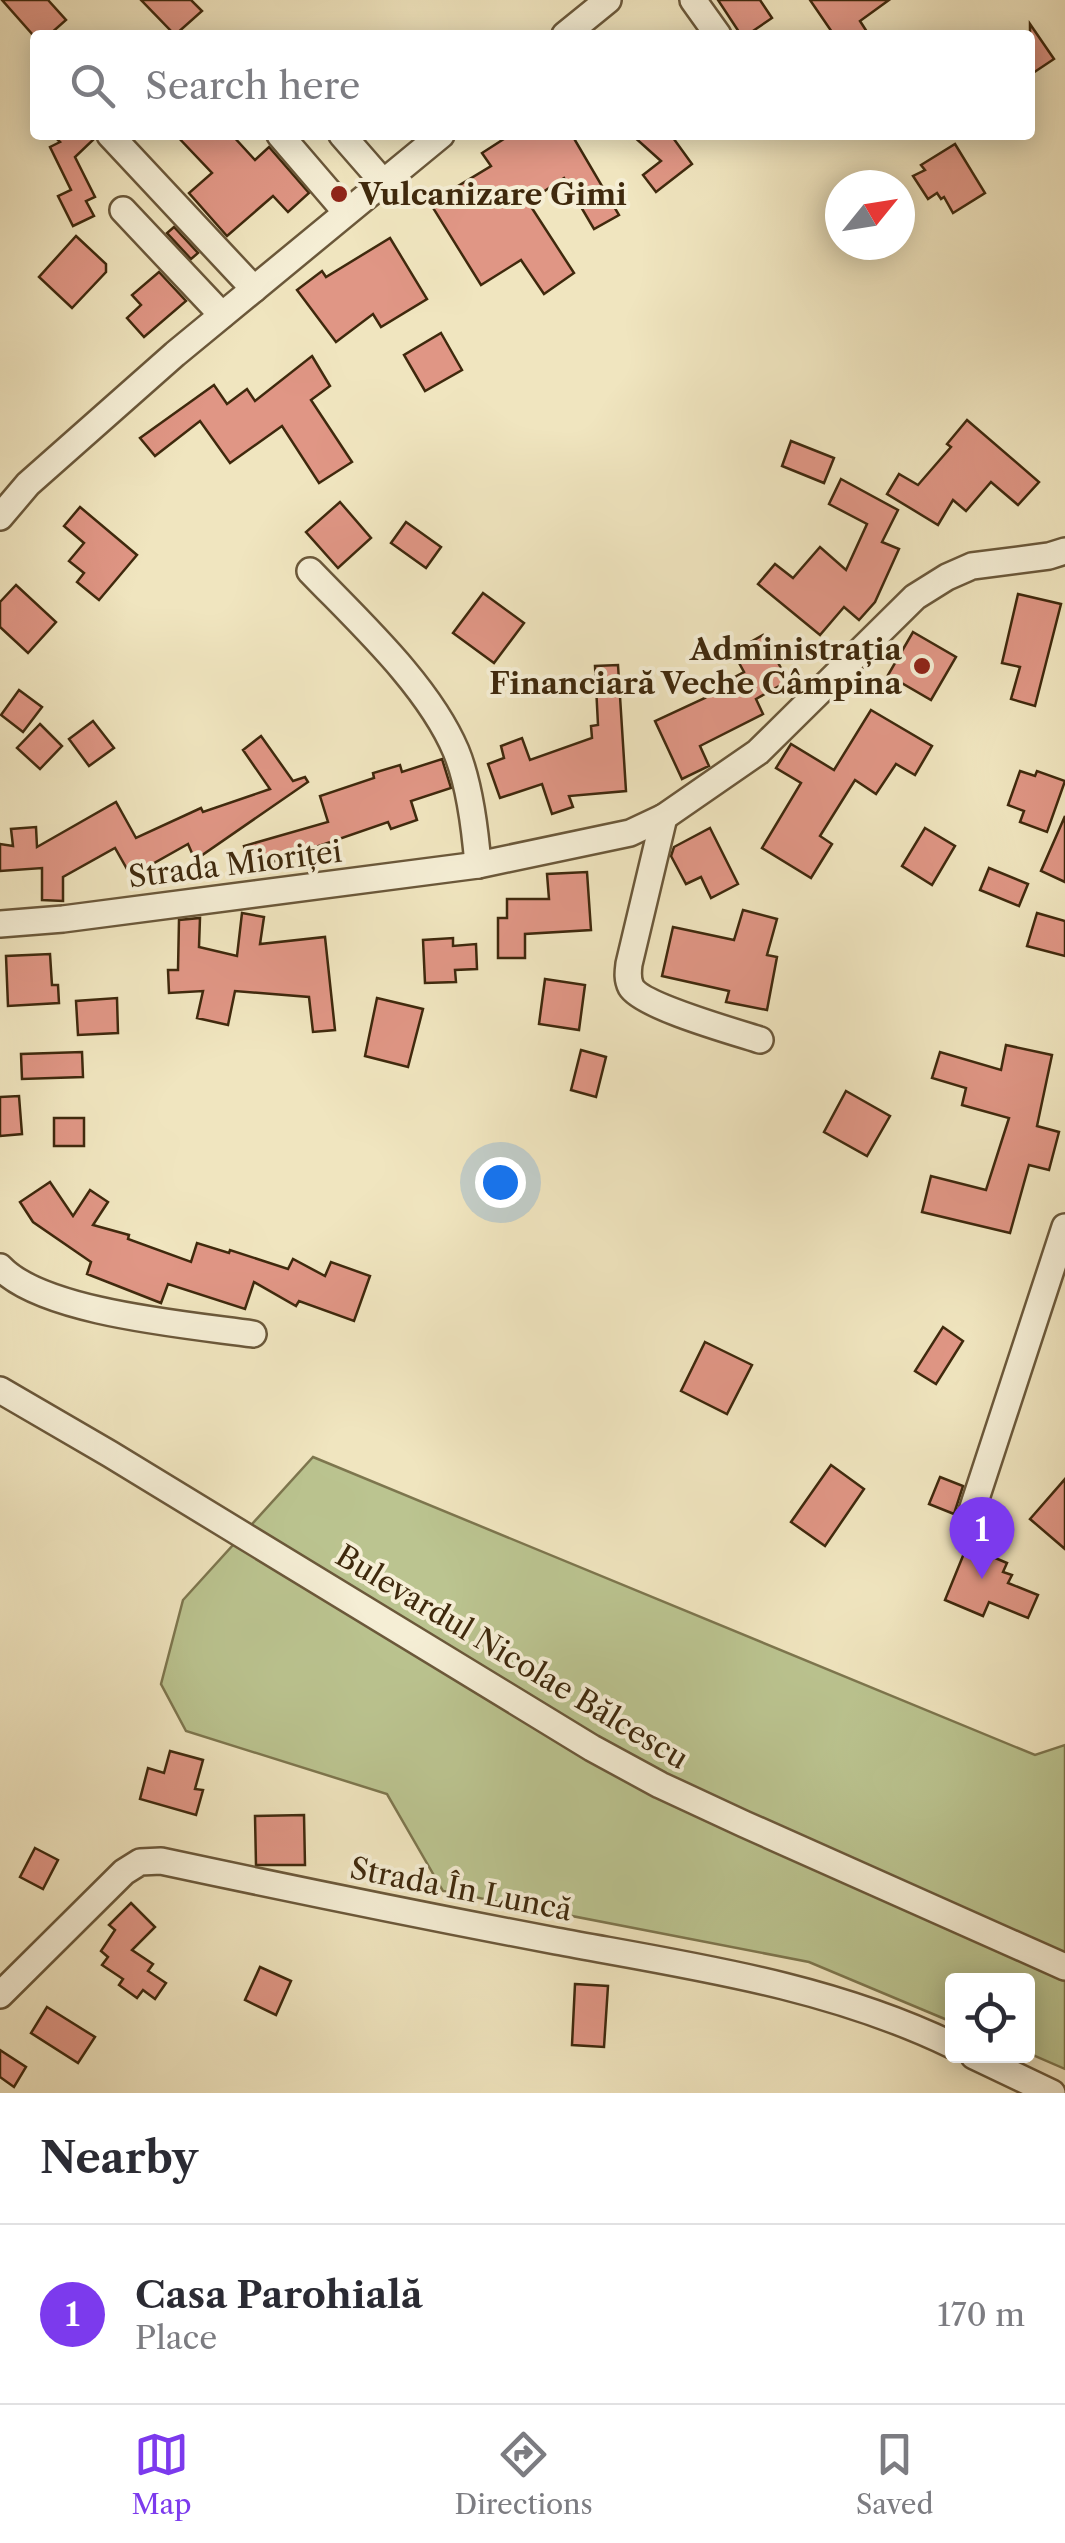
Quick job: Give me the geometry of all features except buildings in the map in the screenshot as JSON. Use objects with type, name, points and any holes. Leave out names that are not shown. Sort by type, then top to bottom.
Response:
[{"type":"street","points":[[571,30],[608,0]]},
{"type":"street","points":[[693,0],[714,30]]},
{"type":"street","points":[[115,140],[254,289]]},
{"type":"street","points":[[284,140],[346,212]]},
{"type":"street","points":[[346,140],[384,182]]},
{"type":"street","points":[[0,517],[62,453],[435,140]]},
{"type":"street","points":[[123,210],[222,315]]},
{"type":"street","name":"Strada Mioriței","points":[[0,924],[478,865],[630,832],[664,817],[758,752],[915,597],[946,576],[999,560],[1060,556]]},
{"type":"street","points":[[310,571],[364,627],[439,719],[457,752],[478,865]]},
{"type":"street","points":[[664,817],[629,964],[632,988],[650,1002],[760,1040]]},
{"type":"street","points":[[967,1526],[1065,1227]]},
{"type":"street","points":[[0,1268],[36,1292],[128,1317],[253,1334]]},
{"type":"street","name":"Bulevardul Nicolae Bălcescu","points":[[0,1390],[643,1776],[1065,1967]]},
{"type":"street","name":"Strada În Luncă","points":[[0,1995],[124,1872],[140,1862],[161,1861],[786,1986],[862,2008],[945,2042]]},
{"type":"street","points":[[989,2063],[1052,2093]]},
{"type":"green space","points":[[313,1457],[1035,1755],[1065,1745],[1065,2069],[1035,2056],[1035,1973],[945,1973],[945,2019],[809,1962],[443,1891],[387,1794],[186,1731],[161,1684],[183,1600]]},
{"type":"place","name":"Vulcanizare Gimi","points":[[339,194]]},
{"type":"place","name":"Administrația Financiară Veche Câmpina","points":[[922,666]]},
{"type":"place","name":"Casa Parohială","points":[[982,1579]]}]
